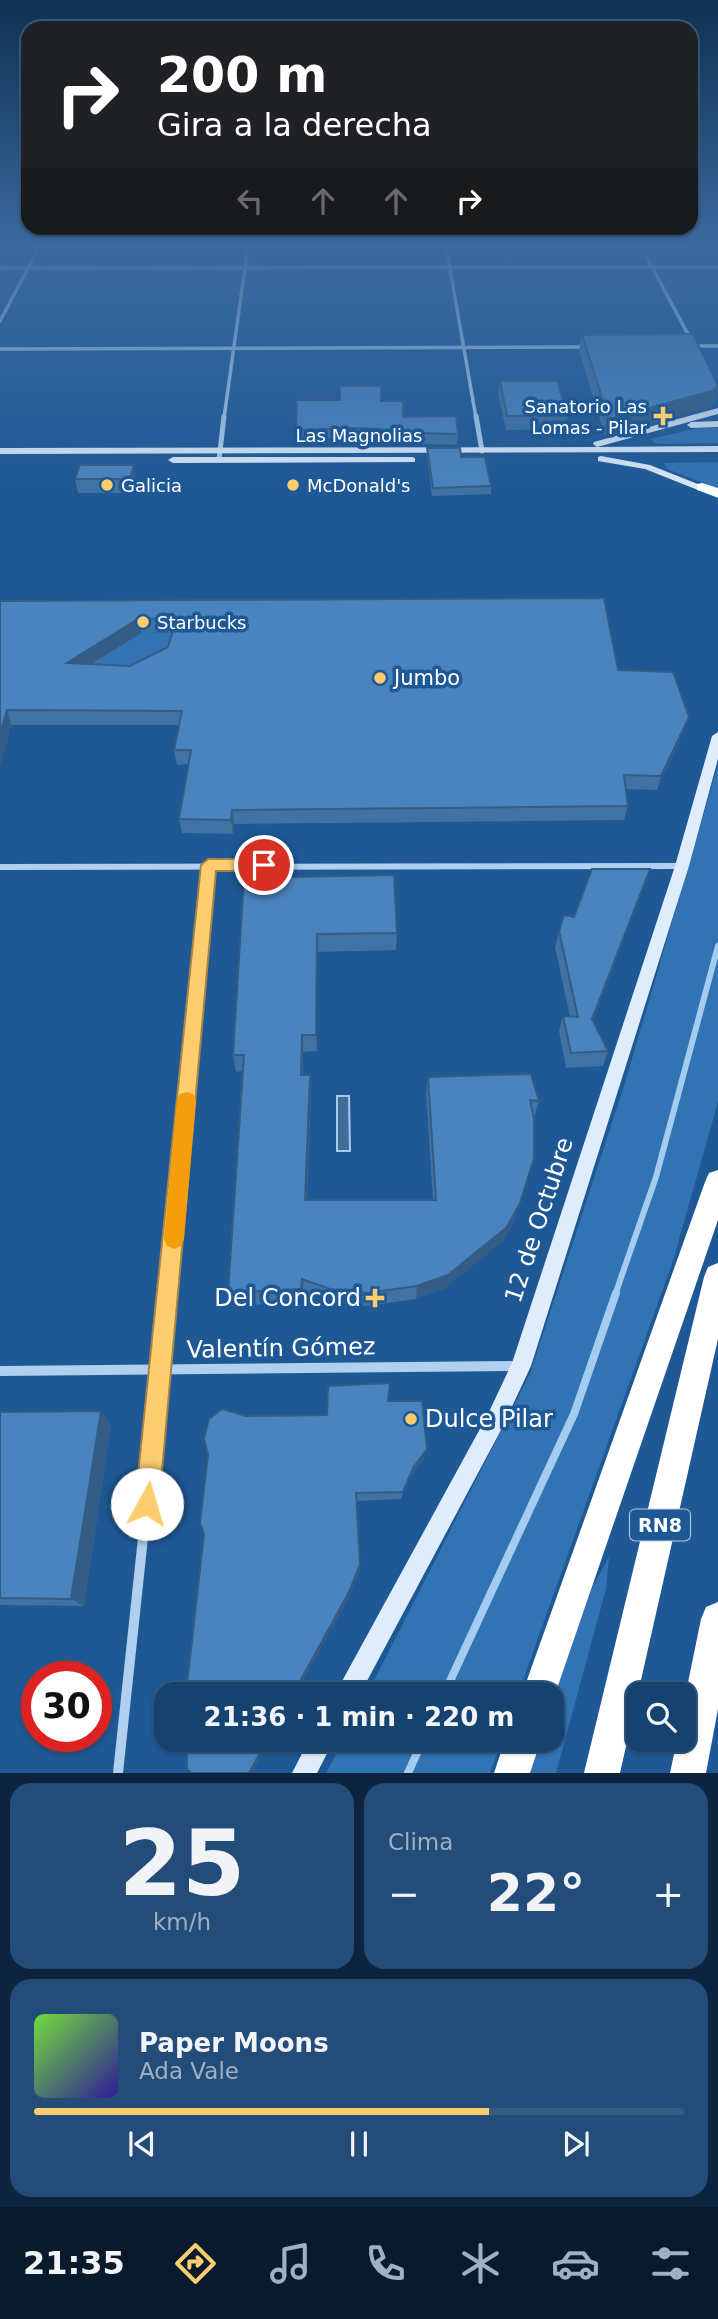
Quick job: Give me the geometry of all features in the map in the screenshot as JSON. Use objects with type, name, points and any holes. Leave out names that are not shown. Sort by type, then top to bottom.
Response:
[{"type":"highway","points":[[702,487],[718,494]]},
{"type":"highway","points":[[543,1682],[718,1182]]},
{"type":"highway","name":"RN8","points":[[602,1773],[718,1277]]},
{"type":"highway","points":[[688,1773],[718,1619]]},
{"type":"highway","points":[[512,1773],[519,1752]]},
{"type":"main road","points":[[579,449],[642,434],[718,411]]},
{"type":"main road","points":[[642,434],[718,424]]},
{"type":"main road","points":[[642,434],[646,453],[656,470]]},
{"type":"main road","name":"Las Magnolias","points":[[0,459],[379,450],[579,449],[718,458]]},
{"type":"main road","name":"Las Magnolias","points":[[0,451],[601,458],[718,449]]},
{"type":"main road","points":[[601,458],[656,470],[702,487]]},
{"type":"main road","name":"12 de Octubre","points":[[354,1682],[494,1423],[521,1366],[682,866],[718,736]]},
{"type":"main road","points":[[304,1773],[315,1752]]},
{"type":"street","points":[[219,455],[235,329]]},
{"type":"street","points":[[460,329],[482,451]]},
{"type":"street","points":[[684,329],[699,356]]},
{"type":"street","points":[[682,346],[718,346]]},
{"type":"street","points":[[0,349],[594,347]]},
{"type":"street","points":[[118,1773],[162,1370],[208,865]]},
{"type":"street","points":[[0,867],[682,866]]},
{"type":"street","name":"Valentín Gómez","points":[[0,1371],[521,1366]]},
{"type":"shaded area","points":[[699,428],[718,428],[718,443],[657,444],[650,439]]},
{"type":"shaded area","points":[[718,462],[718,489],[667,469],[664,463]]},
{"type":"shaded area","points":[[179,632],[171,661],[133,680],[0,658],[102,657],[141,633]]},
{"type":"shaded area","points":[[718,765],[718,1102],[673,1261],[522,1682],[373,1682],[530,1374],[624,1086]]},
{"type":"shaded area","points":[[337,1096],[349,1096],[350,1151],[337,1151]]},
{"type":"shaded area","points":[[609,1557],[606,1589],[564,1744],[564,1682],[558,1682],[593,1586]]},
{"type":"shaded area","points":[[337,1752],[498,1752],[490,1773],[326,1773]]},
{"type":"shaded area","points":[[532,1752],[562,1752],[556,1773],[524,1773]]},
{"type":"building","points":[[693,334],[718,386],[712,391],[609,419],[582,335]]},
{"type":"building","points":[[500,381],[557,381],[568,416],[507,416]]},
{"type":"building","points":[[340,386],[381,386],[381,401],[403,401],[403,417],[456,416],[458,434],[381,432],[381,429],[355,428],[296,430],[297,400],[340,400]]},
{"type":"building","points":[[427,448],[460,448],[461,457],[485,457],[491,486],[433,488]]},
{"type":"building","points":[[80,465],[134,465],[130,479],[75,479]]},
{"type":"building","points":[[604,598],[618,670],[673,672],[689,717],[661,776],[624,775],[628,806],[232,810],[231,820],[179,819],[191,750],[174,750],[182,711],[7,710],[0,734],[0,601]],"holes":[[[177,618],[168,647],[130,666],[67,663],[138,619]]]},
{"type":"building","points":[[592,869],[650,869],[592,1019],[608,1051],[571,1053],[563,1016],[578,1017],[559,931],[564,915],[574,917]]},
{"type":"building","points":[[394,875],[397,933],[317,934],[316,1035],[302,1035],[301,1075],[310,1075],[305,1200],[436,1200],[428,1077],[531,1074],[539,1101],[530,1100],[534,1119],[534,1158],[520,1203],[507,1227],[448,1275],[417,1286],[367,1293],[330,1289],[302,1279],[301,1289],[228,1293],[244,1055],[233,1055],[244,878]]},
{"type":"building","points":[[390,1383],[388,1401],[422,1401],[427,1449],[413,1468],[403,1492],[356,1493],[360,1564],[349,1592],[300,1682],[187,1682],[204,1534],[200,1523],[208,1455],[204,1438],[209,1419],[222,1409],[246,1416],[327,1415],[328,1386]]},
{"type":"building","points":[[101,1411],[71,1599],[0,1598],[0,1412]]},
{"type":"building","points":[[187,1752],[260,1752],[249,1773],[191,1773],[187,1768]]},
{"type":"waterway","points":[[615,1295],[656,1177],[718,946]]},
{"type":"waterway","points":[[450,1682],[574,1414],[616,1293]]},
{"type":"waterway","points":[[408,1773],[418,1752]]},
{"type":"slow traffic","points":[[174,1239],[187,1100]]},
{"type":"place","name":"Sanatorio Las Lomas - Pilar","points":[[663,416]]},
{"type":"place","name":"Galicia","points":[[107,485]]},
{"type":"place","name":"McDonald's","points":[[293,485]]},
{"type":"place","name":"Starbucks","points":[[143,622]]},
{"type":"place","name":"Jumbo","points":[[380,678]]},
{"type":"place","name":"Del Concord","points":[[375,1298]]},
{"type":"place","name":"Dulce Pilar","points":[[411,1419]]},
{"type":"route","points":[[147,1504],[162,1370],[208,865],[264,865]]}]
